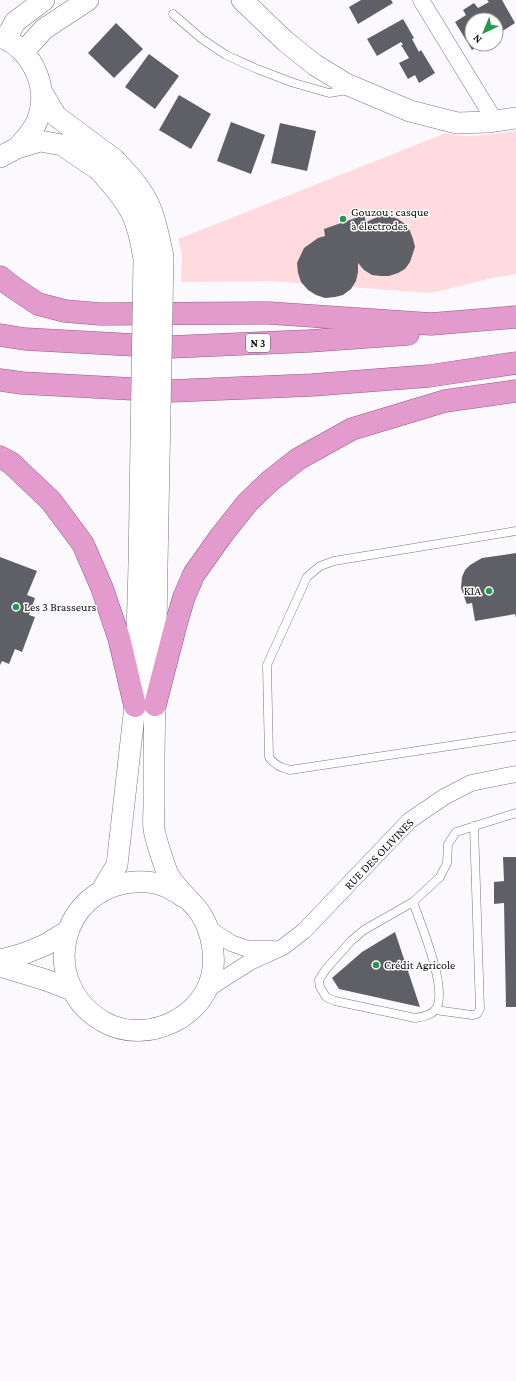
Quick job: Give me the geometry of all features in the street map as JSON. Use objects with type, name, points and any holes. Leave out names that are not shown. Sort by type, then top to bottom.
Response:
[{"type":"highway","points":[[0,277],[38,304],[65,311],[100,314],[269,313],[431,324],[516,318]]},
{"type":"highway","name":"N 3","points":[[0,335],[25,339],[170,347],[309,341],[424,332],[516,318]]},
{"type":"highway","points":[[0,380],[22,383],[170,391],[312,385],[429,376],[516,363]]},
{"type":"highway","points":[[145,705],[184,597],[194,574],[242,509],[270,481],[298,459],[352,429],[445,401],[516,390]]},
{"type":"highway","points":[[0,457],[10,463],[51,501],[83,544],[102,588],[119,638],[145,705]]},
{"type":"street","points":[[9,152],[32,132],[40,112],[41,91],[36,70],[23,52],[3,38],[15,22],[44,0]]},
{"type":"street","points":[[23,52],[44,29],[88,0]]},
{"type":"street","points":[[242,0],[285,41],[309,60],[346,84],[410,112],[457,123],[495,121],[516,118]]},
{"type":"street","points":[[421,0],[495,121]]},
{"type":"street","points":[[41,91],[56,116],[106,165]]},
{"type":"street","points":[[9,152],[40,141],[62,145],[131,177],[148,202],[156,226],[163,256],[148,565],[145,705],[154,830],[168,874],[184,897],[198,911],[208,928],[213,949],[213,970],[206,990],[192,1009],[174,1023],[151,1030],[128,1030],[105,1023],[86,1010],[72,990],[65,971],[64,951],[68,931],[76,915],[88,901],[102,890],[123,883],[144,881],[166,886],[184,897]]},
{"type":"street","points":[[102,890],[117,865],[145,705]]},
{"type":"street","name":"RUE DES OLIVINES","points":[[206,990],[250,962],[283,947],[304,931],[409,821],[444,797],[471,783],[516,774]]},
{"type":"street","points":[[208,928],[231,943],[248,949],[277,949]]},
{"type":"street","points":[[0,960],[23,954],[45,945],[68,931]]},
{"type":"street","points":[[0,966],[46,980],[72,990]]},
{"type":"lane","points":[[173,14],[208,43],[226,55],[257,69],[294,83],[328,93],[356,88]]},
{"type":"lane","points":[[516,531],[334,561],[320,566],[307,577],[267,665],[268,757],[273,764],[282,768],[290,770],[516,736]]},
{"type":"lane","points":[[474,826],[480,1009],[477,1014],[472,1016],[436,1010],[428,1015],[415,1018],[394,1015],[335,1001],[326,997],[320,987],[319,980],[326,969],[351,941],[364,930],[413,902],[440,877],[447,863],[448,844],[456,832],[474,826],[516,813]]},
{"type":"lane","points":[[413,902],[434,960],[439,997],[436,1010]]},
{"type":"shaded area","points":[[516,131],[516,274],[488,279],[431,293],[270,281],[181,282],[182,254],[178,239],[446,133],[472,136]]},
{"type":"building","points":[[361,0],[391,0],[393,3],[358,24],[349,7]]},
{"type":"building","points":[[487,0],[502,0],[515,23],[504,30],[504,12],[464,12],[463,10],[474,3],[478,8],[489,2]]},
{"type":"building","points":[[464,16],[464,37],[455,22]]},
{"type":"building","points":[[403,19],[414,38],[412,39],[419,52],[421,50],[435,73],[419,83],[415,75],[408,79],[399,63],[409,58],[401,45],[403,45],[401,42],[377,56],[367,39]]},
{"type":"building","points":[[116,23],[143,49],[114,78],[88,53]]},
{"type":"building","points":[[149,54],[179,76],[155,109],[125,87]]},
{"type":"building","points":[[179,95],[211,114],[191,149],[159,130]]},
{"type":"building","points":[[231,122],[265,135],[251,174],[217,161]]},
{"type":"building","points":[[280,123],[316,131],[307,171],[271,163]]},
{"type":"building","points":[[364,215],[366,222],[382,215],[398,219],[405,224],[410,231],[415,247],[410,262],[405,269],[389,276],[372,275],[364,270],[358,263],[356,281],[351,289],[343,295],[325,298],[308,290],[301,282],[297,263],[304,248],[318,238],[325,236],[324,229]]},
{"type":"building","name":"KIA","points":[[516,553],[516,618],[515,614],[475,621],[472,603],[467,604],[461,588],[462,577],[465,570],[470,565],[482,558]]},
{"type":"building","name":"Les 3 Brasseurs","points":[[0,557],[37,571],[27,595],[35,598],[29,615],[35,617],[22,652],[15,649],[9,664],[2,661],[0,665]]},
{"type":"building","points":[[503,857],[516,857],[516,1007],[506,1007],[504,903],[494,904],[494,882],[504,881]]},
{"type":"building","name":"Crédit Agricole","points":[[395,932],[420,1007],[339,989],[332,978],[362,952]]},
{"type":"place","name":"Gouzou : casque à électrodes","points":[[343,219]]},
{"type":"place","name":"KIA","points":[[489,591]]},
{"type":"place","name":"Les 3 Brasseurs","points":[[16,607]]},
{"type":"place","name":"Crédit Agricole","points":[[376,965]]}]
